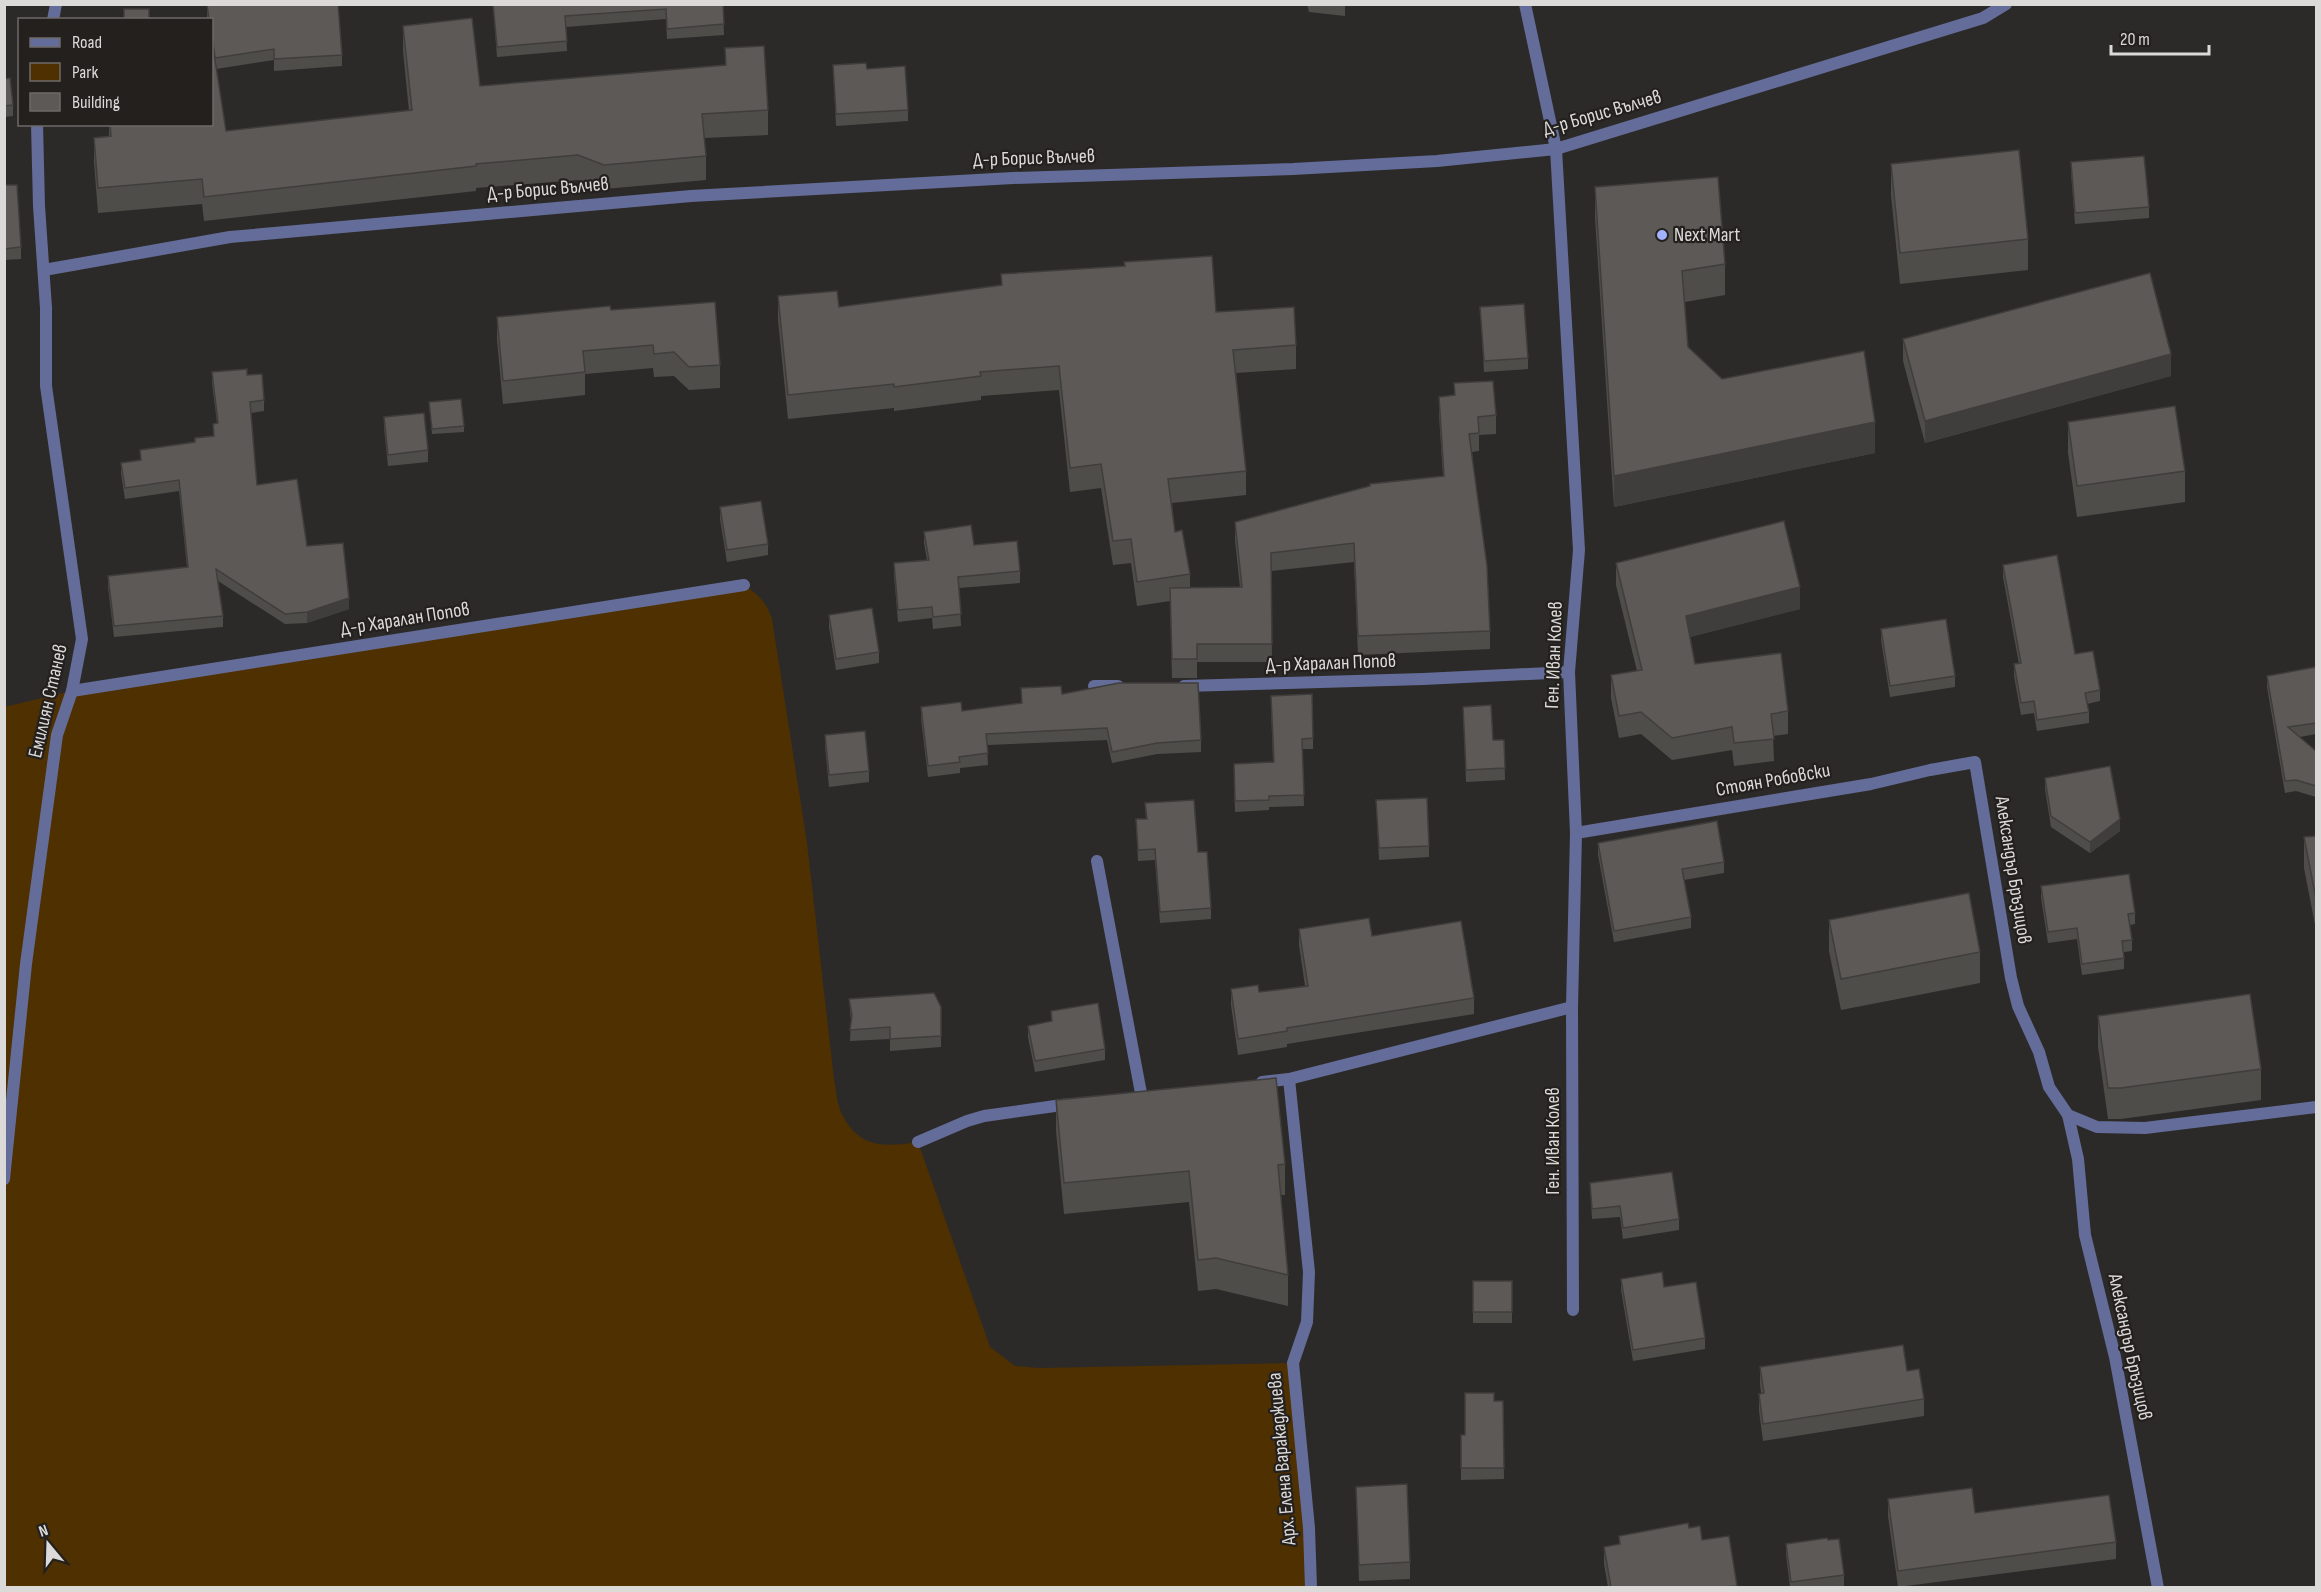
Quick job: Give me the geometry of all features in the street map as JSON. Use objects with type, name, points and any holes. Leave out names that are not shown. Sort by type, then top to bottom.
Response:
[{"type":"street","name":"Ген. Иван Колев","points":[[1526,4],[1556,149],[1579,550],[1569,672],[1576,833],[1572,1007],[1573,1310]]},
{"type":"street","name":"Д-р Борис Вълчев","points":[[44,270],[230,237],[691,196],[1013,178],[1425,162],[1556,149],[1983,18],[2006,4]]},
{"type":"street","name":"Емилиян Станев","points":[[4,1179],[26,964],[57,735],[72,691],[82,639],[46,386],[46,308],[39,206],[37,126]]},
{"type":"street","name":"Д-р Харалан Попов","points":[[72,691],[744,585]]},
{"type":"street","name":"Д-р Харалан Попов","points":[[1177,686],[1569,672]]},
{"type":"street","points":[[1094,686],[1130,686]]},
{"type":"street","name":"Стоян Робовски","points":[[1576,833],[1859,786],[1976,762]]},
{"type":"street","name":"Александър Бръзицов","points":[[1976,762],[2011,978],[2018,1006],[2039,1052],[2049,1088],[2068,1115],[2078,1159],[2085,1235],[2115,1357],[2158,1587]]},
{"type":"street","points":[[1097,861],[1141,1094]]},
{"type":"street","points":[[1255,1082],[1289,1079],[1572,1007]]},
{"type":"street","name":"Арх. Елена Варакаджиева","points":[[1289,1079],[1309,1272],[1307,1322],[1293,1363],[1309,1528],[1311,1587]]},
{"type":"street","points":[[918,1142],[984,1116],[1085,1101]]},
{"type":"street","points":[[2068,1115],[2097,1127],[2145,1128],[2316,1107]]},
{"type":"green space","points":[[744,585],[761,599],[772,619],[807,843],[834,1079],[843,1116],[850,1127],[866,1140],[885,1145],[918,1142],[990,1347],[1015,1366],[1039,1368],[1293,1363],[1311,1587],[5,1587],[4,707],[72,691]]},
{"type":"building","points":[[207,4],[338,4],[342,55],[274,59],[274,49],[215,58],[213,18],[209,18]]},
{"type":"building","points":[[493,4],[723,4],[724,24],[667,29],[666,9],[565,16],[567,41],[497,47]]},
{"type":"building","points":[[124,9],[149,9],[149,18],[124,18]]},
{"type":"building","points":[[472,18],[480,86],[726,65],[725,48],[764,46],[768,110],[702,114],[706,156],[604,165],[578,155],[476,164],[476,166],[204,197],[202,179],[98,188],[94,138],[111,136],[110,126],[213,126],[213,47],[226,131],[412,110],[403,26]]},
{"type":"building","points":[[866,63],[867,69],[905,66],[908,110],[836,114],[833,65]]},
{"type":"building","points":[[10,78],[13,105],[4,106],[4,79]]},
{"type":"building","points":[[2019,150],[2028,239],[1900,253],[1891,164]]},
{"type":"building","points":[[2144,156],[2149,207],[2075,213],[2071,162]]},
{"type":"building","points":[[1718,177],[1725,264],[1682,271],[1688,347],[1722,379],[1864,351],[1875,422],[1614,476],[1595,187]]},
{"type":"building","points":[[4,185],[17,185],[21,247],[4,249]]},
{"type":"building","points":[[1212,256],[1216,312],[1294,307],[1296,345],[1233,350],[1246,471],[1168,479],[1175,532],[1182,530],[1190,574],[1137,582],[1131,539],[1113,541],[1101,464],[1070,468],[1059,366],[980,372],[981,376],[894,387],[894,384],[788,395],[778,296],[837,291],[839,307],[1002,285],[1001,274],[1125,266],[1124,262]]},
{"type":"building","points":[[2150,273],[2171,354],[1925,421],[1903,339]]},
{"type":"building","points":[[715,302],[720,365],[689,367],[674,352],[654,354],[653,345],[583,351],[585,372],[503,381],[497,317],[610,306],[611,310]]},
{"type":"building","points":[[1524,304],[1528,358],[1484,361],[1480,307]]},
{"type":"building","points":[[247,369],[247,375],[262,374],[264,400],[250,402],[257,485],[297,479],[307,546],[343,543],[349,598],[307,612],[285,614],[216,569],[223,616],[114,626],[108,576],[188,567],[179,480],[125,488],[121,463],[141,460],[140,450],[195,442],[195,438],[214,436],[213,424],[218,423],[212,372]]},
{"type":"building","points":[[1493,381],[1496,415],[1478,417],[1479,433],[1469,434],[1487,566],[1490,631],[1358,636],[1354,543],[1271,553],[1272,644],[1197,644],[1197,659],[1172,659],[1170,588],[1242,587],[1235,522],[1370,486],[1370,484],[1444,476],[1439,397],[1455,395],[1454,383]]},
{"type":"building","points":[[461,399],[464,426],[432,429],[429,402]]},
{"type":"building","points":[[2175,406],[2185,471],[2077,486],[2068,422]]},
{"type":"building","points":[[424,413],[428,450],[388,455],[384,417]]},
{"type":"building","points":[[761,501],[768,544],[727,550],[720,507]]},
{"type":"building","points":[[1784,521],[1800,587],[1686,616],[1695,664],[1781,653],[1788,711],[1771,714],[1774,739],[1734,743],[1732,727],[1672,738],[1641,712],[1619,716],[1611,675],[1642,670],[1616,563]]},
{"type":"building","points":[[971,525],[974,545],[1017,541],[1020,571],[958,577],[961,614],[933,617],[932,607],[898,610],[894,563],[929,560],[924,532]]},
{"type":"building","points":[[2057,555],[2075,654],[2093,651],[2100,690],[2085,693],[2089,712],[2037,720],[2034,701],[2021,703],[2014,664],[2021,663],[2003,565]]},
{"type":"building","points":[[872,608],[879,652],[836,659],[829,615]]},
{"type":"building","points":[[1946,619],[1955,676],[1890,686],[1881,629]]},
{"type":"building","points":[[2316,667],[2316,723],[2288,727],[2316,751],[2316,786],[2296,780],[2285,781],[2267,676]]},
{"type":"building","points":[[1119,683],[1198,683],[1201,740],[1157,743],[1112,752],[1107,728],[986,734],[988,753],[959,757],[960,762],[928,766],[921,707],[961,702],[962,711],[1022,703],[1021,688],[1061,686],[1062,694]]},
{"type":"building","points":[[1312,694],[1313,738],[1302,739],[1304,795],[1269,796],[1269,800],[1235,801],[1234,764],[1274,762],[1271,696]]},
{"type":"building","points":[[1491,705],[1493,740],[1504,740],[1505,768],[1466,770],[1463,707]]},
{"type":"building","points":[[865,731],[869,771],[829,775],[825,735]]},
{"type":"building","points":[[2110,766],[2120,819],[2090,842],[2051,816],[2045,778]]},
{"type":"building","points":[[1427,798],[1429,846],[1379,848],[1376,800]]},
{"type":"building","points":[[1194,800],[1198,852],[1207,852],[1211,908],[1160,912],[1155,849],[1138,850],[1136,819],[1147,819],[1145,803]]},
{"type":"building","points":[[1717,821],[1724,862],[1682,869],[1691,917],[1614,931],[1598,843]]},
{"type":"building","points":[[2316,836],[2316,899],[2304,837]]},
{"type":"building","points":[[2129,874],[2135,913],[2128,914],[2132,940],[2122,941],[2124,958],[2082,964],[2077,928],[2048,932],[2041,886]]},
{"type":"building","points":[[1969,893],[1980,952],[1841,979],[1829,920]]},
{"type":"building","points":[[1369,918],[1372,936],[1461,921],[1474,998],[1287,1028],[1287,1031],[1238,1039],[1231,989],[1258,985],[1259,992],[1308,986],[1299,929]]},
{"type":"building","points":[[934,993],[941,1007],[941,1036],[890,1039],[890,1027],[850,1030],[852,1015],[849,999]]},
{"type":"building","points":[[2250,994],[2261,1069],[2108,1088],[2098,1016]]},
{"type":"building","points":[[1098,1003],[1105,1049],[1035,1061],[1028,1026],[1052,1021],[1051,1011]]},
{"type":"building","points":[[1276,1078],[1285,1164],[1278,1165],[1288,1275],[1216,1258],[1198,1260],[1189,1171],[1064,1183],[1056,1100]]},
{"type":"building","points":[[1672,1172],[1679,1219],[1623,1228],[1620,1206],[1592,1209],[1590,1183]]},
{"type":"building","points":[[1662,1272],[1664,1287],[1696,1282],[1705,1338],[1633,1350],[1621,1279]]},
{"type":"building","points":[[1473,1281],[1512,1281],[1512,1312],[1473,1312]]},
{"type":"building","points":[[1903,1345],[1907,1371],[1919,1369],[1924,1399],[1763,1424],[1759,1394],[1764,1393],[1760,1367]]},
{"type":"building","points":[[1465,1393],[1494,1393],[1494,1401],[1503,1401],[1504,1468],[1461,1468],[1461,1435],[1465,1435]]},
{"type":"building","points":[[1407,1484],[1410,1562],[1359,1565],[1356,1487]]},
{"type":"building","points":[[1972,1488],[1975,1513],[2109,1495],[2116,1542],[1898,1571],[1888,1499]]},
{"type":"building","points":[[1688,1523],[1689,1528],[1700,1526],[1702,1540],[1729,1536],[1737,1586],[1611,1587],[1604,1547],[1620,1544],[1619,1536]]},
{"type":"building","points":[[1827,1538],[1828,1540],[1839,1539],[1844,1575],[1791,1582],[1786,1544]]},
{"type":"place","name":"Next Mart","points":[[1662,235]]}]
